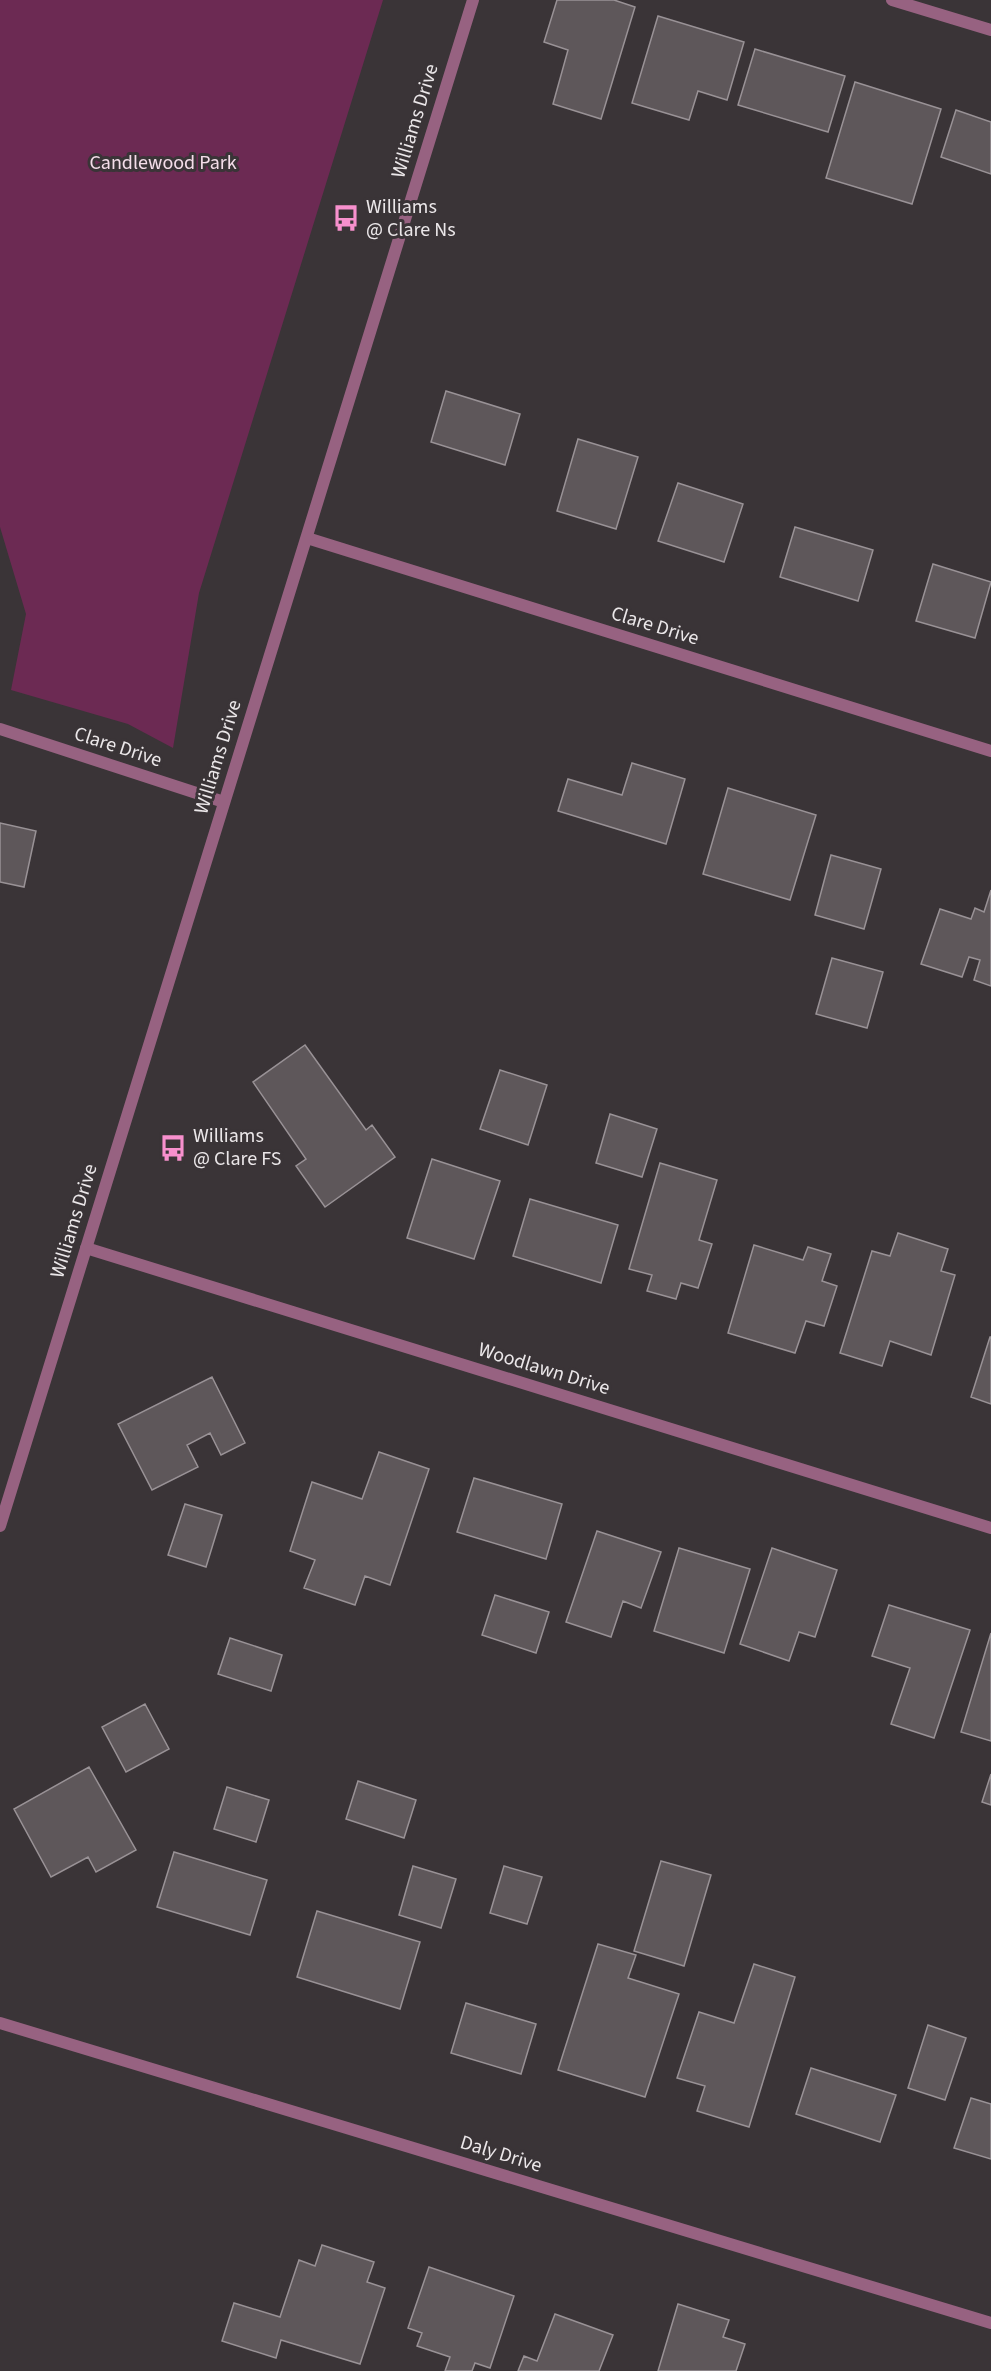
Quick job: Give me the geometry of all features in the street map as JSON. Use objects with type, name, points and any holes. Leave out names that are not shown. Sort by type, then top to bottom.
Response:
[{"type":"street","name":"Williams Drive","points":[[0,1526],[473,0]]},
{"type":"street","points":[[892,0],[991,30]]},
{"type":"street","name":"Clare Drive","points":[[306,538],[991,751]]},
{"type":"street","name":"Clare Drive","points":[[0,729],[224,802]]},
{"type":"street","name":"Woodlawn Drive","points":[[86,1248],[991,1528]]},
{"type":"street","name":"Daly Drive","points":[[0,2023],[991,2322]]},
{"type":"green space","name":"Candlewood Park","points":[[0,0],[383,0],[199,593],[173,748],[128,724],[11,690],[26,614],[0,527]]},
{"type":"building","points":[[557,0],[614,0],[635,7],[601,119],[553,104],[568,50],[544,42]]},
{"type":"building","points":[[658,16],[744,42],[727,100],[698,91],[689,120],[632,103]]},
{"type":"building","points":[[755,49],[845,76],[828,132],[738,105]]},
{"type":"building","points":[[855,82],[941,109],[912,204],[826,178]]},
{"type":"building","points":[[956,110],[991,122],[991,174],[941,157]]},
{"type":"building","points":[[446,391],[520,414],[505,465],[431,442]]},
{"type":"building","points":[[578,439],[638,457],[616,529],[557,511]]},
{"type":"building","points":[[678,483],[743,504],[724,562],[658,541]]},
{"type":"building","points":[[795,527],[873,550],[858,601],[780,577]]},
{"type":"building","points":[[933,564],[991,582],[975,638],[916,621]]},
{"type":"building","points":[[632,763],[685,779],[666,844],[558,811],[568,779],[622,795]]},
{"type":"building","points":[[728,788],[816,815],[790,900],[703,874]]},
{"type":"building","points":[[0,823],[36,831],[24,887],[0,882]]},
{"type":"building","points":[[831,855],[881,869],[864,929],[815,915]]},
{"type":"building","points":[[991,890],[991,986],[974,980],[980,960],[969,957],[962,977],[921,964],[940,909],[971,919],[975,908],[984,912]]},
{"type":"building","points":[[832,958],[883,972],[867,1028],[816,1014]]},
{"type":"building","points":[[305,1045],[366,1130],[372,1125],[395,1157],[325,1207],[296,1166],[306,1159],[253,1082]]},
{"type":"building","points":[[500,1070],[547,1085],[528,1145],[480,1129]]},
{"type":"building","points":[[610,1114],[657,1129],[642,1177],[596,1163]]},
{"type":"building","points":[[432,1159],[500,1181],[474,1259],[407,1238]]},
{"type":"building","points":[[660,1163],[717,1180],[699,1240],[712,1244],[698,1288],[681,1283],[676,1299],[647,1291],[652,1275],[629,1269]]},
{"type":"building","points":[[530,1199],[618,1225],[601,1283],[513,1256]]},
{"type":"building","points":[[898,1233],[948,1249],[941,1271],[955,1275],[931,1355],[890,1341],[882,1366],[840,1353],[872,1251],[890,1256]]},
{"type":"building","points":[[754,1245],[803,1260],[808,1247],[831,1254],[822,1281],[837,1286],[824,1326],[806,1321],[795,1353],[728,1333]]},
{"type":"building","points":[[991,1337],[991,1404],[971,1397]]},
{"type":"building","points":[[212,1377],[245,1443],[221,1455],[210,1433],[187,1445],[198,1467],[152,1490],[118,1424]]},
{"type":"building","points":[[379,1452],[429,1469],[390,1585],[365,1576],[355,1605],[304,1588],[315,1560],[290,1551],[312,1482],[362,1499]]},
{"type":"building","points":[[474,1478],[562,1504],[546,1559],[457,1532]]},
{"type":"building","points":[[185,1504],[222,1515],[206,1567],[168,1555]]},
{"type":"building","points":[[597,1531],[661,1552],[641,1608],[623,1601],[611,1637],[566,1622]]},
{"type":"building","points":[[679,1548],[750,1569],[724,1653],[654,1631]]},
{"type":"building","points":[[772,1548],[837,1570],[815,1637],[799,1632],[789,1661],[740,1644]]},
{"type":"building","points":[[495,1595],[549,1612],[536,1653],[482,1635]]},
{"type":"building","points":[[889,1605],[970,1630],[934,1738],[891,1724],[910,1668],[872,1656]]},
{"type":"building","points":[[991,1633],[991,1741],[961,1732]]},
{"type":"building","points":[[230,1638],[282,1655],[271,1691],[218,1674]]},
{"type":"building","points":[[145,1704],[169,1749],[126,1772],[102,1727]]},
{"type":"building","points":[[89,1767],[136,1850],[96,1872],[88,1857],[51,1877],[14,1809]]},
{"type":"building","points":[[991,1774],[991,1805],[982,1802]]},
{"type":"building","points":[[358,1781],[416,1800],[404,1838],[346,1819]]},
{"type":"building","points":[[227,1787],[269,1800],[256,1842],[214,1829]]},
{"type":"building","points":[[174,1852],[267,1880],[250,1935],[157,1907]]},
{"type":"building","points":[[661,1861],[711,1875],[684,1966],[634,1951]]},
{"type":"building","points":[[413,1866],[456,1879],[441,1928],[399,1915]]},
{"type":"building","points":[[504,1866],[542,1877],[527,1924],[490,1913]]},
{"type":"building","points":[[317,1911],[420,1942],[400,2009],[297,1977]]},
{"type":"building","points":[[598,1944],[636,1955],[628,1978],[679,1994],[645,2097],[558,2070]]},
{"type":"building","points":[[754,1964],[795,1977],[749,2127],[697,2111],[705,2086],[677,2078],[699,2012],[734,2023]]},
{"type":"building","points":[[466,2003],[536,2024],[521,2074],[451,2053]]},
{"type":"building","points":[[928,2025],[966,2038],[945,2100],[908,2088]]},
{"type":"building","points":[[811,2068],[896,2095],[880,2142],[796,2114]]},
{"type":"building","points":[[971,2098],[991,2104],[991,2159],[954,2148]]},
{"type":"building","points":[[322,2245],[374,2262],[367,2282],[385,2288],[360,2364],[281,2340],[276,2358],[222,2341],[234,2303],[280,2317],[299,2260],[315,2266]]},
{"type":"building","points":[[429,2267],[514,2296],[490,2368],[475,2363],[472,2371],[445,2371],[450,2357],[417,2346],[422,2333],[408,2328]]},
{"type":"building","points":[[678,2304],[729,2320],[723,2337],[745,2344],[736,2371],[658,2371]]},
{"type":"building","points":[[555,2314],[613,2335],[599,2371],[518,2371],[524,2356],[537,2361]]},
{"type":"place","name":"Williams @ Clare Ns","points":[[346,218]]},
{"type":"place","name":"Williams @ Clare FS","points":[[173,1148]]}]
